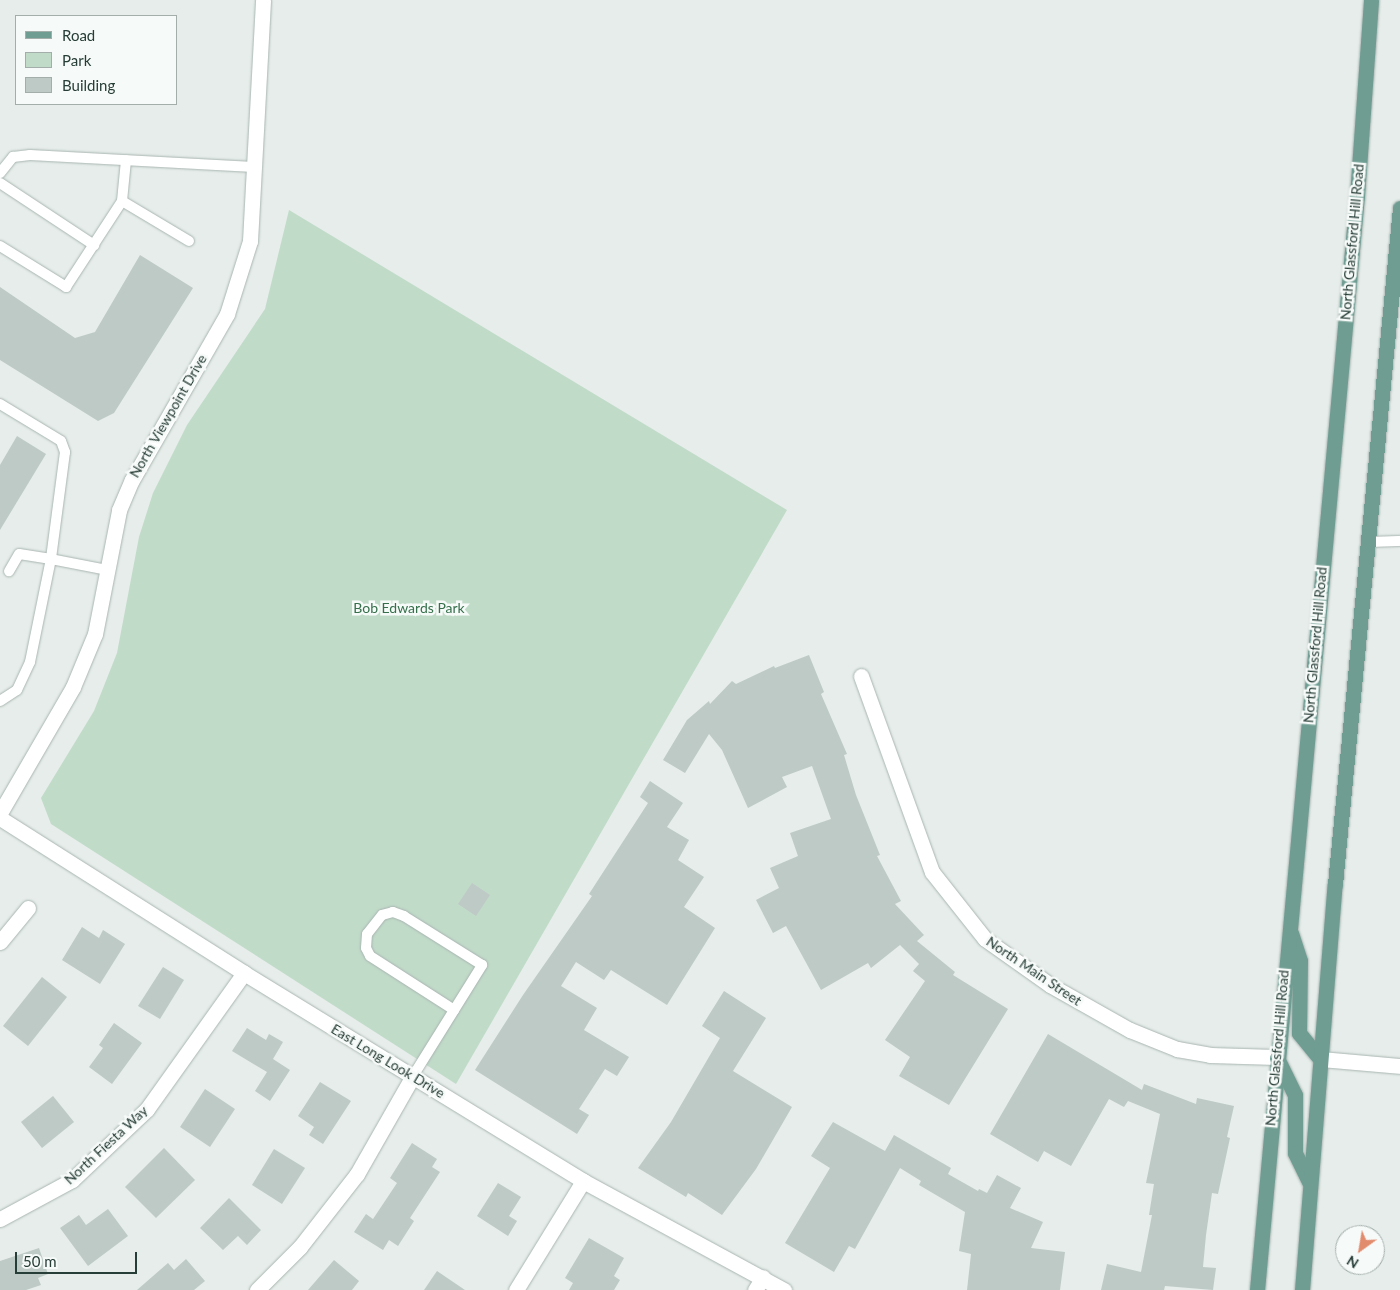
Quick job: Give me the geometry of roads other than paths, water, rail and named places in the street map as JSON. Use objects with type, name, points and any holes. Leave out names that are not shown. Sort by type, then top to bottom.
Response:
[{"type":"main road","name":"North Glassford Hill Road","points":[[1257,1290],[1276,1057],[1357,196],[1372,0]]},
{"type":"main road","points":[[1302,1290],[1320,1059],[1400,208]]},
{"type":"main road","points":[[1289,924],[1300,961],[1299,1032],[1320,1059]]},
{"type":"main road","points":[[1276,1057],[1295,1095],[1295,1153],[1310,1184]]},
{"type":"street","name":"North Viewpoint Drive","points":[[0,813],[73,687],[95,634],[119,510],[132,480],[227,314],[250,241],[263,0]]},
{"type":"street","name":"North Main Street","points":[[861,676],[932,872],[985,939],[1050,985],[1130,1030],[1177,1049],[1210,1055],[1276,1057]]},
{"type":"street","name":"East Long Look Drive","points":[[0,818],[244,973],[583,1181],[784,1290]]},
{"type":"street","points":[[0,942],[28,908]]},
{"type":"street","name":"North Fiesta Way","points":[[0,1219],[72,1180],[147,1109],[244,973]]},
{"type":"street","points":[[1320,1059],[1400,1066]]},
{"type":"street","points":[[257,1290],[300,1247],[357,1174],[413,1076]]},
{"type":"street","points":[[516,1290],[583,1181]]},
{"type":"street","points":[[755,1290],[763,1277]]},
{"type":"lane","points":[[0,173],[13,157],[30,154],[254,167]]},
{"type":"lane","points":[[0,246],[66,287],[122,201],[126,160]]},
{"type":"lane","points":[[0,183],[94,245]]},
{"type":"lane","points":[[122,201],[189,241]]},
{"type":"lane","points":[[0,404],[61,440],[66,452],[51,559],[30,662],[17,690],[0,701]]},
{"type":"lane","points":[[1368,542],[1400,541]]},
{"type":"lane","points":[[9,571],[19,554],[108,570]]},
{"type":"lane","points":[[413,1076],[482,965],[404,916],[393,912],[382,915],[367,934],[366,948],[370,956],[454,1010]]},
{"type":"park label","name":"Bob Edwards Park","points":[[409,608]]}]
